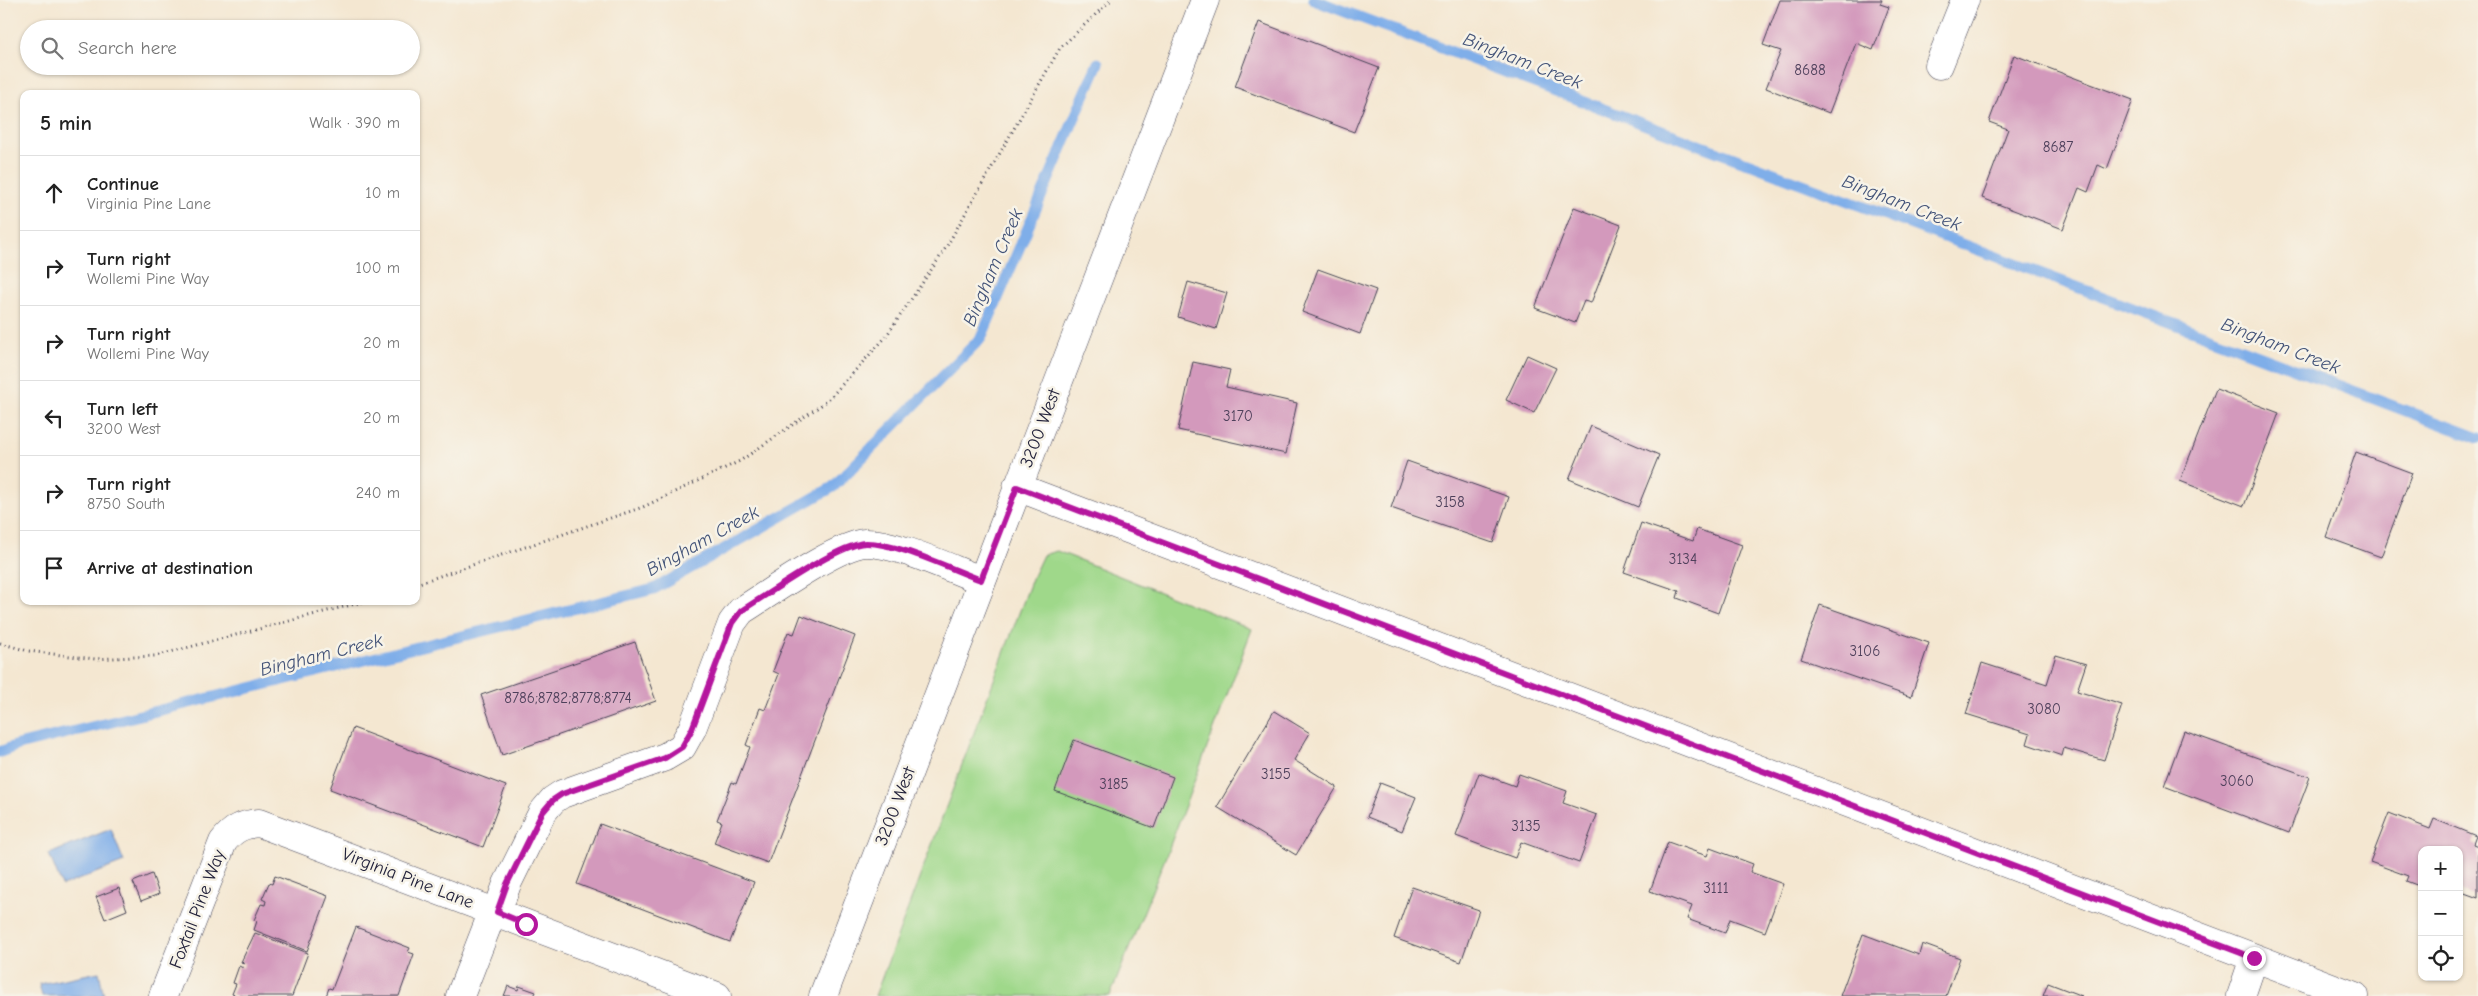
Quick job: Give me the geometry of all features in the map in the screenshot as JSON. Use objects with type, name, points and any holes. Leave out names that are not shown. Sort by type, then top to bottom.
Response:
[{"type":"street","name":"3200 West","points":[[823,996],[1205,0]]},
{"type":"street","points":[[1939,65],[1965,0]]},
{"type":"street","points":[[1017,487],[2355,996]]},
{"type":"street","points":[[460,996],[507,884],[542,813],[553,800],[562,794],[665,758],[682,747],[692,729],[732,623],[741,611],[838,552],[864,543],[890,547],[981,580]]},
{"type":"street","name":"Virginia Pine Lane","points":[[238,828],[248,824],[270,826],[717,996]]},
{"type":"street","name":"Foxtail Pine Way","points":[[163,996],[218,852],[229,834],[238,828]]},
{"type":"street","points":[[2241,996],[2254,958]]},
{"type":"path","points":[[420,583],[643,507],[740,461],[827,401],[886,338],[944,251],[1060,48],[1111,0]]},
{"type":"path","points":[[0,643],[28,651],[95,659],[155,656],[351,605]]},
{"type":"green space","points":[[1057,551],[1252,629],[1166,856],[1110,996],[875,996],[1033,576],[1043,555]]},
{"type":"water","points":[[111,829],[124,862],[62,886],[49,854]]},
{"type":"water","points":[[99,972],[104,996],[42,996],[39,984]]},
{"type":"building","points":[[1780,0],[1882,0],[1880,4],[1889,7],[1873,50],[1856,43],[1829,113],[1766,88],[1781,51],[1763,45]]},
{"type":"building","points":[[1259,22],[1379,68],[1354,132],[1235,87]]},
{"type":"building","points":[[2014,55],[2133,100],[2107,169],[2098,165],[2088,192],[2079,188],[2063,229],[1982,198],[2008,129],[1989,122]]},
{"type":"building","points":[[1574,207],[1621,225],[1591,303],[1584,301],[1575,323],[1535,308]]},
{"type":"building","points":[[1318,269],[1376,290],[1360,334],[1302,312]]},
{"type":"building","points":[[1188,282],[1227,293],[1216,329],[1178,317]]},
{"type":"building","points":[[1527,355],[1556,368],[1534,413],[1506,400]]},
{"type":"building","points":[[1193,362],[1230,370],[1226,387],[1297,403],[1286,454],[1178,430]]},
{"type":"building","points":[[2216,389],[2279,413],[2244,506],[2180,481]]},
{"type":"building","points":[[1591,426],[1659,455],[1638,507],[1569,479]]},
{"type":"building","points":[[2356,452],[2412,473],[2381,557],[2326,537]]},
{"type":"building","points":[[1407,461],[1509,497],[1493,543],[1391,508]]},
{"type":"building","points":[[1641,523],[1693,541],[1697,529],[1742,545],[1718,613],[1677,598],[1679,591],[1624,572]]},
{"type":"building","points":[[1820,605],[1929,643],[1911,697],[1801,659]]},
{"type":"building","points":[[801,615],[855,636],[768,863],[714,843],[722,822],[717,820],[732,782],[736,784],[750,747],[746,745],[760,708],[765,710],[779,674],[773,671],[788,632],[794,634]]},
{"type":"building","points":[[635,642],[656,701],[502,755],[481,695]]},
{"type":"building","points":[[2056,655],[2086,664],[2077,691],[2122,705],[2104,760],[2064,748],[2062,756],[2027,744],[2030,734],[1966,714],[1982,663],[2047,684]]},
{"type":"building","points":[[1274,711],[1310,733],[1294,760],[1337,787],[1296,855],[1217,807]]},
{"type":"building","points":[[353,728],[506,786],[483,847],[330,789]]},
{"type":"building","points":[[2184,731],[2310,777],[2289,833],[2164,786]]},
{"type":"building","points":[[1074,740],[1173,777],[1154,828],[1055,791]]},
{"type":"building","points":[[1479,773],[1515,786],[1519,774],[1567,791],[1563,803],[1597,815],[1579,863],[1521,842],[1515,858],[1456,836]]},
{"type":"building","points":[[1380,783],[1416,797],[1402,831],[1367,817]]},
{"type":"building","points":[[2389,813],[2430,829],[2434,819],[2476,836],[2473,844],[2478,846],[2478,898],[2463,892],[2463,846],[2418,846],[2418,886],[2406,881],[2408,876],[2370,862]]},
{"type":"building","points":[[600,824],[754,882],[730,942],[577,884]]},
{"type":"building","points":[[1668,842],[1707,856],[1710,848],[1753,864],[1750,872],[1783,884],[1765,932],[1730,919],[1725,933],[1687,919],[1692,906],[1650,891]]},
{"type":"building","points":[[152,874],[159,894],[141,901],[133,882]]},
{"type":"building","points":[[275,876],[328,896],[307,951],[254,930],[257,921],[254,920],[261,904],[265,905],[266,901],[262,899],[269,883],[272,884]]},
{"type":"building","points":[[1412,887],[1479,910],[1461,962],[1394,938]]},
{"type":"building","points":[[119,888],[127,910],[105,919],[96,897]]},
{"type":"building","points":[[356,927],[410,948],[408,952],[414,954],[399,996],[326,996],[329,988],[332,989]]},
{"type":"building","points":[[255,933],[308,953],[292,996],[237,996],[232,994],[236,984],[233,983],[239,966],[243,968],[244,963],[241,962]]},
{"type":"building","points":[[1863,934],[1919,955],[1922,944],[1960,958],[1946,996],[1840,996]]},
{"type":"building","points":[[2048,983],[2082,996],[2043,996]]},
{"type":"building","points":[[508,986],[518,990],[519,986],[536,992],[534,996],[504,996]]},
{"type":"waterway","name":"Bingham Creek","points":[[1314,0],[2478,438]]},
{"type":"waterway","name":"Bingham Creek","points":[[0,752],[18,745],[654,589],[833,487],[981,338],[1098,63]]},
{"type":"route","points":[[526,924],[497,912],[507,884],[542,813],[553,800],[562,794],[665,758],[682,747],[692,729],[732,623],[741,611],[838,552],[864,543],[890,547],[981,580],[1017,487],[2254,958]]}]
